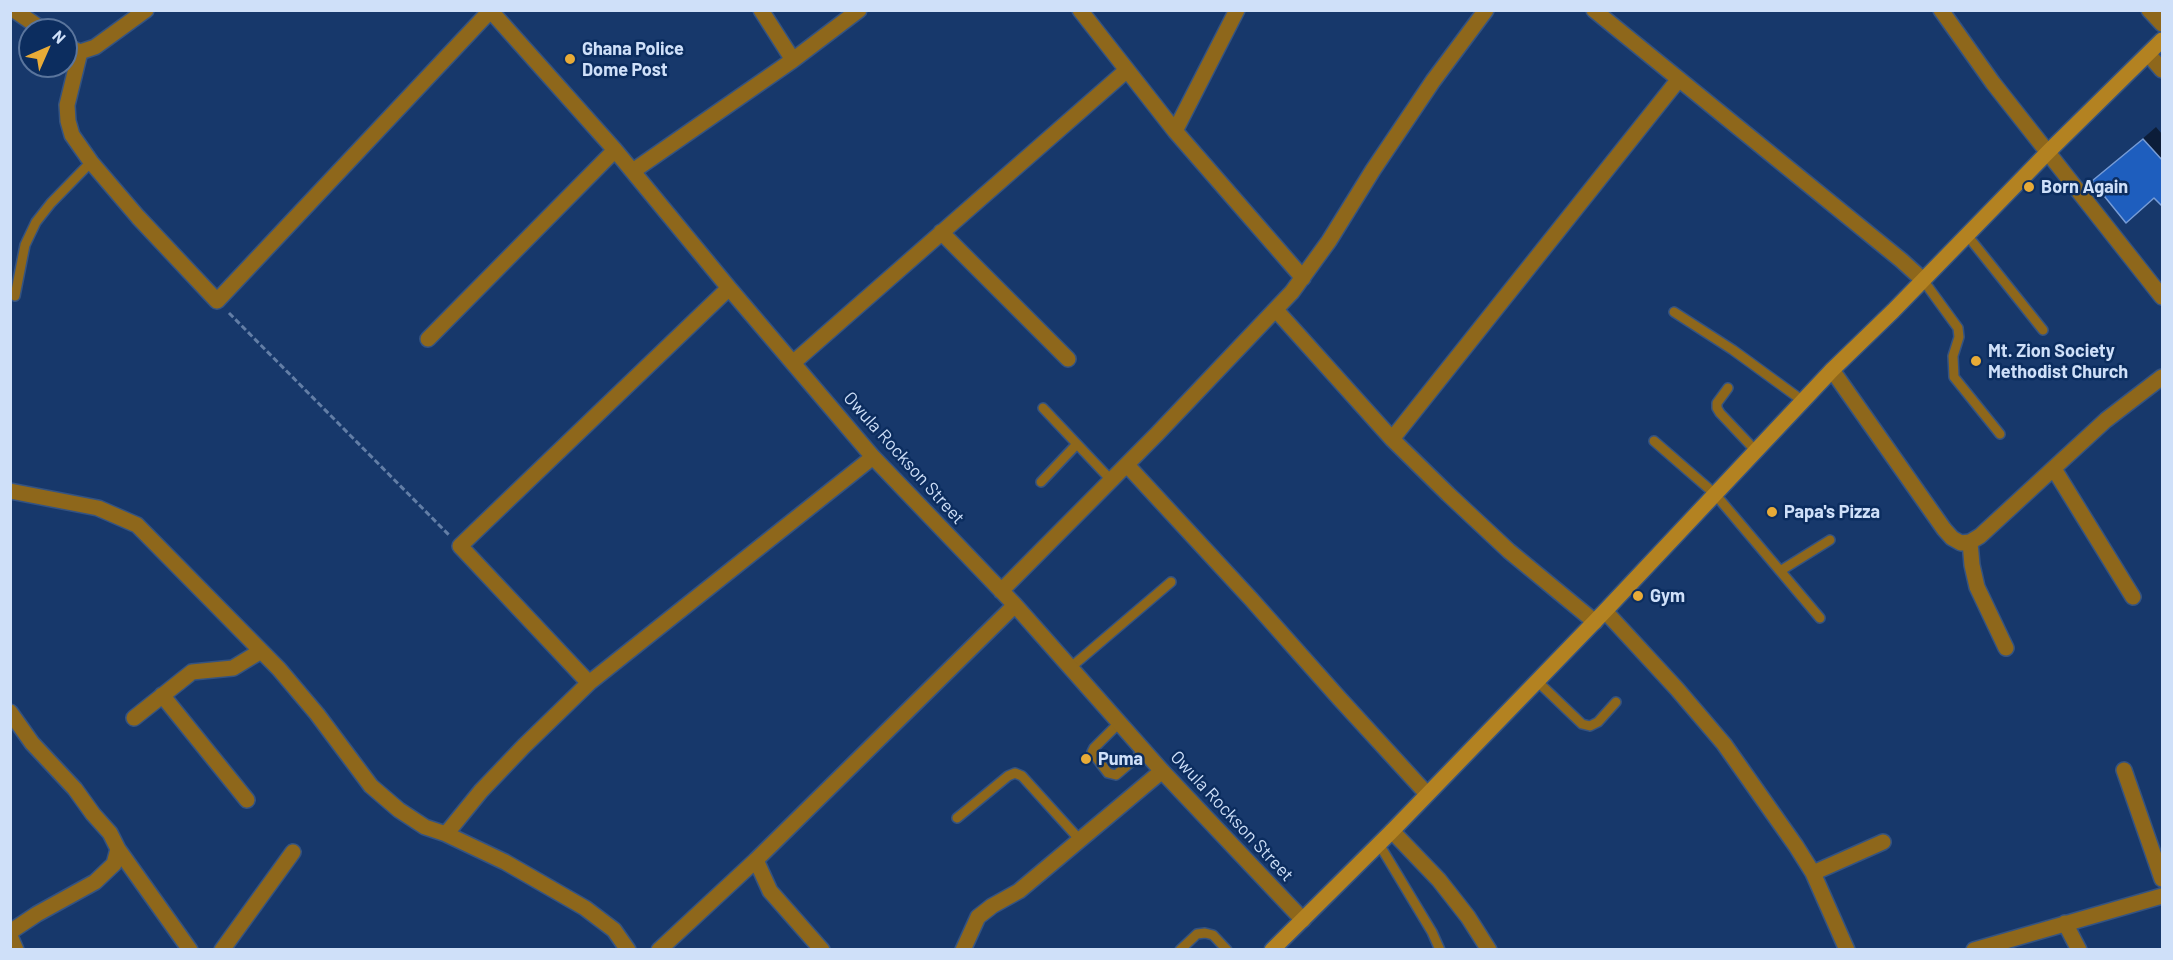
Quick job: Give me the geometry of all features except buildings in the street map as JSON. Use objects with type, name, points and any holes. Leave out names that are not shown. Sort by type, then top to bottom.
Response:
[{"type":"main road","points":[[1272,950],[1392,831],[1600,616],[1832,370],[2048,152],[2163,40]]},
{"type":"street","points":[[78,49],[95,47],[147,10]]},
{"type":"street","points":[[761,10],[793,60]]},
{"type":"street","points":[[633,171],[793,60],[859,10]]},
{"type":"street","points":[[1080,10],[1176,131],[1303,278]]},
{"type":"street","points":[[1176,131],[1237,10]]},
{"type":"street","points":[[1001,591],[1127,465],[1276,310],[1303,278],[1433,81],[1486,10]]},
{"type":"street","points":[[1594,10],[1923,280]]},
{"type":"street","points":[[1941,10],[1993,83],[2163,297]]},
{"type":"street","points":[[2149,10],[2163,24]]},
{"type":"street","points":[[70,78],[67,105],[72,135],[91,162],[138,217],[217,301],[490,11]]},
{"type":"street","name":"Owula Rockson Street","points":[[490,11],[615,150],[873,457],[1015,605],[1162,771],[1303,920]]},
{"type":"street","points":[[2149,55],[2163,70]]},
{"type":"street","points":[[794,362],[1127,70]]},
{"type":"street","points":[[1392,439],[1679,79]]},
{"type":"street","points":[[428,339],[615,150]]},
{"type":"street","points":[[941,232],[1068,359]]},
{"type":"street","points":[[590,683],[459,546],[729,288]]},
{"type":"street","points":[[1276,310],[1392,439],[1509,551],[1600,616],[1677,689],[1724,744],[1796,846],[1813,873],[1847,950]]},
{"type":"street","points":[[1832,370],[1944,529],[1952,538],[1961,543],[1970,542],[1980,536],[2106,420],[2163,377]]},
{"type":"street","points":[[446,834],[510,761],[590,683],[873,457]]},
{"type":"street","points":[[1127,465],[1428,794]]},
{"type":"street","points":[[2054,469],[2133,597]]},
{"type":"street","points":[[10,491],[98,508],[137,525],[261,651],[317,714],[371,786],[399,810],[425,827],[446,834],[505,862],[585,908],[614,930],[628,950]]},
{"type":"street","points":[[1970,542],[1977,586],[2006,648]]},
{"type":"street","points":[[659,950],[756,860],[1015,605]]},
{"type":"street","points":[[134,718],[192,672],[233,668],[261,651]]},
{"type":"street","points":[[162,695],[247,800]]},
{"type":"street","points":[[10,712],[32,743],[75,789],[110,833],[118,849],[190,950]]},
{"type":"street","points":[[2124,770],[2163,879]]},
{"type":"street","points":[[963,950],[978,917],[1019,891],[1162,771]]},
{"type":"street","points":[[1392,831],[1439,880],[1468,917],[1489,950]]},
{"type":"street","points":[[1813,873],[1883,842]]},
{"type":"street","points":[[12,942],[37,914],[94,882],[114,864],[118,849]]},
{"type":"street","points":[[222,950],[294,852]]},
{"type":"street","points":[[756,860],[770,891],[822,950]]},
{"type":"street","points":[[1974,950],[2065,922],[2163,896]]},
{"type":"street","points":[[2065,922],[2079,950]]},
{"type":"lane","points":[[15,296],[25,245],[36,222],[91,162]]},
{"type":"lane","points":[[1967,235],[2043,330]]},
{"type":"lane","points":[[1923,280],[1958,328],[1959,337],[1953,356],[1954,376],[2000,434]]},
{"type":"lane","points":[[1674,312],[1733,350],[1803,401]]},
{"type":"lane","points":[[1728,388],[1717,408],[1755,450]]},
{"type":"lane","points":[[1043,408],[1111,480]]},
{"type":"lane","points":[[1654,441],[1715,494],[1820,618]]},
{"type":"lane","points":[[1041,482],[1077,444]]},
{"type":"lane","points":[[1780,571],[1830,540]]},
{"type":"lane","points":[[1070,668],[1171,582]]},
{"type":"lane","points":[[1537,681],[1582,724],[1590,726],[1598,722],[1616,702]]},
{"type":"lane","points":[[1119,723],[1094,748],[1093,757],[1108,773],[1116,775],[1144,751]]},
{"type":"lane","points":[[957,818],[1008,776],[1015,773],[1022,776],[1080,840]]},
{"type":"lane","points":[[1379,844],[1432,932],[1440,950]]},
{"type":"lane","points":[[1180,950],[1197,934],[1204,933],[1213,935],[1227,950]]},
{"type":"path","points":[[217,301],[459,546]]},
{"type":"place","name":"Ghana Police Dome Post","points":[[570,59]]},
{"type":"place","name":"Born Again","points":[[2029,187]]},
{"type":"place","name":"Mt. Zion Society Methodist Church","points":[[1976,361]]},
{"type":"place","name":"Papa's Pizza","points":[[1772,512]]},
{"type":"place","name":"Gym","points":[[1638,596]]},
{"type":"place","name":"Puma","points":[[1086,759]]}]
